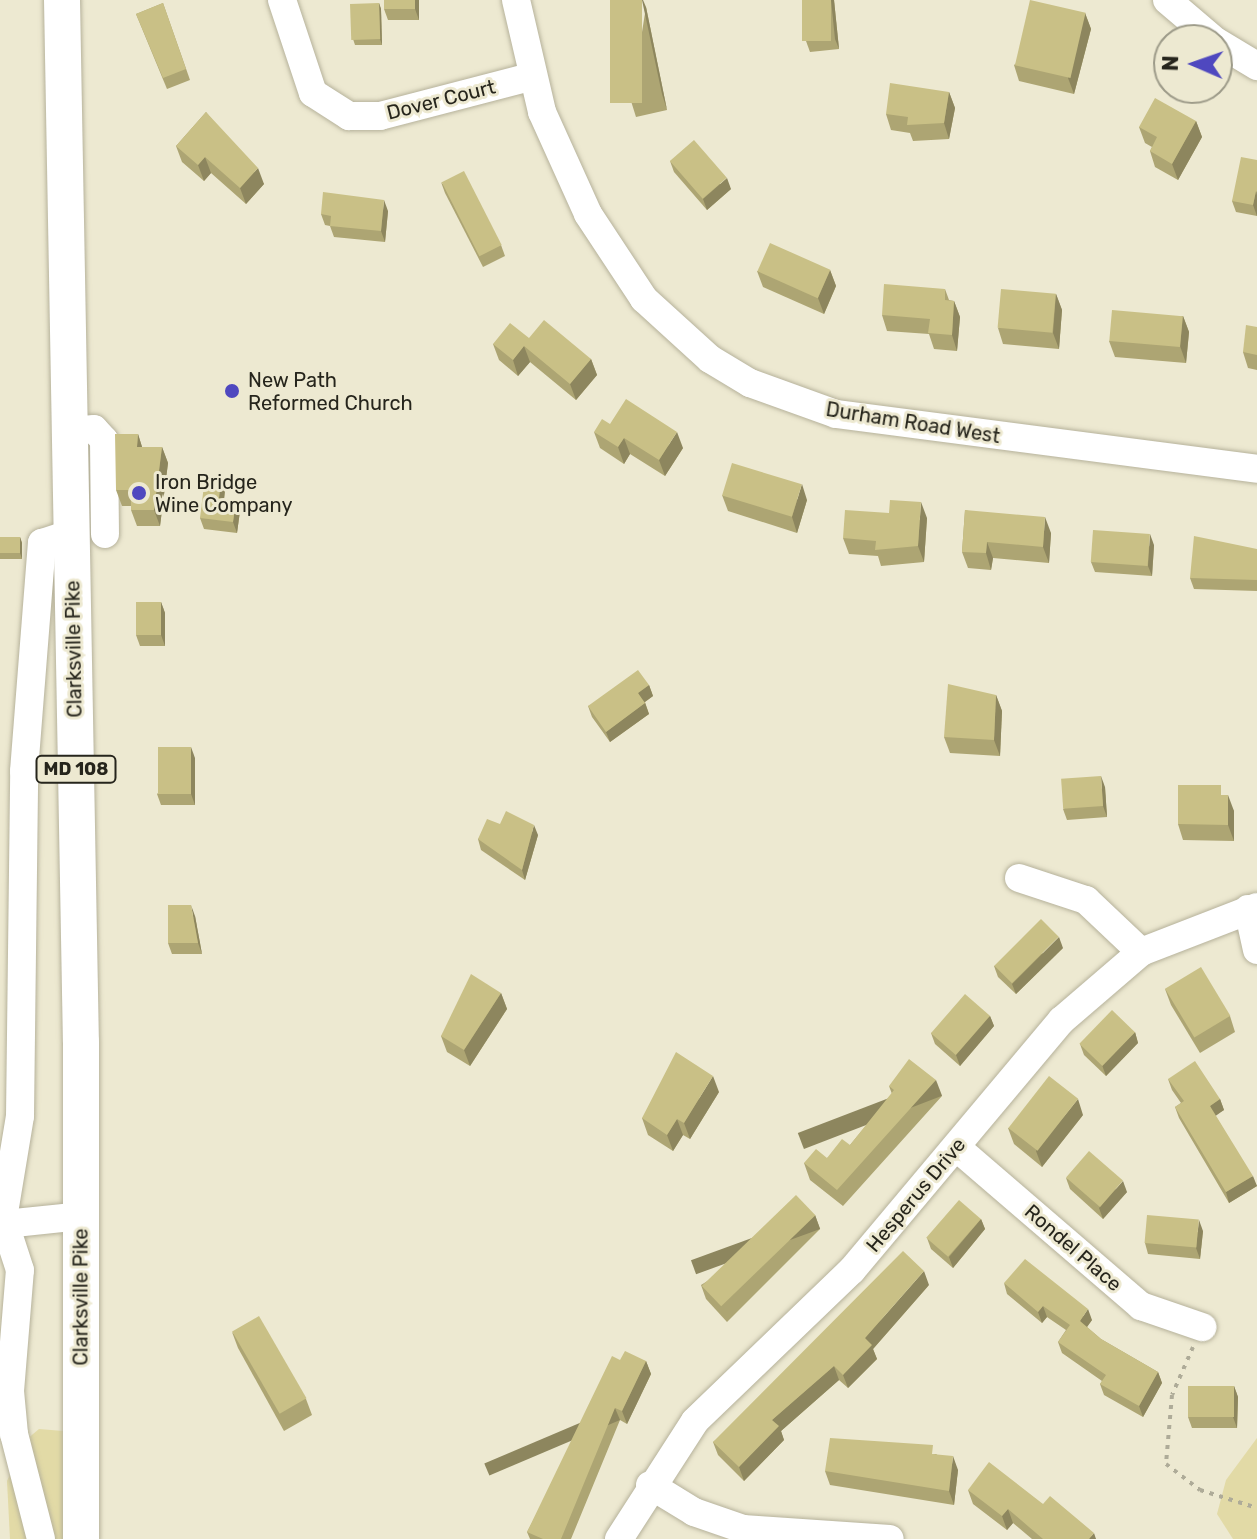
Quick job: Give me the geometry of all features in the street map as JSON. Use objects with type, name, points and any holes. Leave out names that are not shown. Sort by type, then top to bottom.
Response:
[{"type":"main road","name":"Clarksville Pike","points":[[62,0],[70,430],[88,533],[81,1539]]},
{"type":"street","name":"Dover Court","points":[[282,0],[313,93],[349,116],[380,116],[530,77]]},
{"type":"street","name":"Durham Road West","points":[[516,0],[530,77],[563,164],[614,259],[673,329],[750,383],[874,421],[1257,469]]},
{"type":"street","points":[[1167,0],[1196,24]]},
{"type":"street","points":[[1233,51],[1257,66]]},
{"type":"street","points":[[41,1539],[13,1496],[5,1388],[22,1310],[20,1270],[2,1231],[20,1116],[24,771],[42,543],[88,533]]},
{"type":"street","points":[[1019,878],[1086,900],[1141,952]]},
{"type":"street","points":[[1253,908],[1257,950]]},
{"type":"street","name":"Hesperus Drive","points":[[619,1539],[650,1485],[695,1421],[852,1270],[1062,1020],[1141,952],[1253,908]]},
{"type":"street","name":"Rondel Place","points":[[956,1147],[1141,1306],[1202,1327]]},
{"type":"street","points":[[2,1231],[81,1216]]},
{"type":"street","points":[[650,1485],[694,1512],[743,1529],[890,1539]]},
{"type":"path","points":[[1202,1327],[1172,1395],[1166,1464],[1200,1490],[1257,1508]]},
{"type":"shaded area","points":[[39,1429],[63,1431],[68,1440],[69,1539],[10,1539],[7,1481],[26,1440]]},
{"type":"shaded area","points":[[1257,1438],[1257,1539],[1233,1539],[1217,1514],[1226,1480]]},
{"type":"building","points":[[384,0],[415,0],[415,9],[384,9]]},
{"type":"building","points":[[610,0],[642,0],[642,103],[610,103]]},
{"type":"building","points":[[802,0],[831,0],[831,41],[802,41]]},
{"type":"building","points":[[1030,0],[1086,13],[1070,78],[1015,65]]},
{"type":"building","points":[[163,3],[186,69],[163,78],[136,14]]},
{"type":"building","points":[[379,3],[380,39],[351,40],[350,4]]},
{"type":"building","points":[[890,83],[949,92],[944,123],[907,125],[908,117],[886,114]]},
{"type":"building","points":[[1153,102],[1166,104],[1196,121],[1172,164],[1150,151],[1157,137],[1139,127]]},
{"type":"building","points":[[206,112],[258,168],[240,188],[205,157],[198,165],[176,146]]},
{"type":"building","points":[[694,140],[727,178],[703,199],[670,161]]},
{"type":"building","points":[[1241,157],[1257,160],[1257,192],[1253,205],[1232,201]]},
{"type":"building","points":[[464,171],[502,245],[479,256],[442,182]]},
{"type":"building","points":[[323,192],[384,200],[381,231],[330,226],[331,216],[321,214]]},
{"type":"building","points":[[770,243],[830,270],[818,298],[757,271]]},
{"type":"building","points":[[884,284],[945,289],[945,300],[954,301],[952,335],[928,333],[930,319],[882,315]]},
{"type":"building","points":[[1001,289],[1056,294],[1052,333],[998,328]]},
{"type":"building","points":[[1112,310],[1183,316],[1180,347],[1109,341]]},
{"type":"building","points":[[544,320],[591,359],[570,384],[524,346],[513,360],[493,344],[510,323],[529,338]]},
{"type":"building","points":[[1246,325],[1257,327],[1257,355],[1243,352]]},
{"type":"building","points":[[626,399],[677,432],[659,460],[624,438],[618,447],[594,432],[602,419],[610,424]]},
{"type":"building","name":"Iron Bridge Wine Company","points":[[115,434],[138,434],[137,447],[162,447],[154,510],[131,510],[131,490],[116,490]]},
{"type":"building","points":[[732,463],[802,484],[792,517],[722,496]]},
{"type":"building","points":[[205,477],[221,480],[219,498],[236,501],[233,522],[200,518]]},
{"type":"building","points":[[890,500],[921,502],[918,546],[875,550],[876,541],[843,538],[845,510],[889,513]]},
{"type":"building","points":[[965,510],[1045,517],[1043,547],[987,542],[986,553],[962,552]]},
{"type":"building","points":[[1093,530],[1150,534],[1148,566],[1091,562]]},
{"type":"building","points":[[1194,536],[1257,549],[1257,580],[1190,578]]},
{"type":"building","points":[[0,537],[20,537],[20,553],[0,553]]},
{"type":"building","points":[[136,602],[161,602],[161,635],[136,635]]},
{"type":"building","points":[[638,670],[649,685],[638,693],[645,703],[606,732],[588,706]]},
{"type":"building","points":[[948,684],[996,695],[994,740],[944,737]]},
{"type":"building","points":[[158,747],[191,747],[191,794],[158,794]]},
{"type":"building","points":[[1101,776],[1103,806],[1063,809],[1061,779]]},
{"type":"building","points":[[1178,785],[1221,785],[1221,795],[1228,795],[1228,825],[1178,824]]},
{"type":"building","points":[[506,811],[534,825],[522,870],[478,839],[487,819],[500,824]]},
{"type":"building","points":[[168,905],[191,905],[198,943],[168,943]]},
{"type":"building","points":[[1041,919],[1059,937],[1012,983],[994,966]]},
{"type":"building","points":[[1201,967],[1230,1016],[1194,1037],[1165,989]]},
{"type":"building","points":[[471,974],[501,993],[464,1050],[441,1036]]},
{"type":"building","points":[[965,994],[990,1016],[956,1055],[931,1033]]},
{"type":"building","points":[[1112,1010],[1135,1032],[1102,1066],[1079,1044]]},
{"type":"building","points":[[676,1052],[713,1076],[684,1123],[677,1119],[667,1135],[642,1118]]},
{"type":"building","points":[[909,1059],[936,1080],[837,1190],[804,1163],[816,1149],[827,1158],[842,1139],[850,1145],[894,1090],[889,1086]]},
{"type":"building","points":[[1195,1061],[1220,1099],[1210,1106],[1253,1176],[1226,1192],[1175,1107],[1184,1101],[1168,1079]]},
{"type":"building","points":[[1049,1076],[1078,1099],[1038,1151],[1008,1128]]},
{"type":"building","points":[[1089,1151],[1123,1181],[1100,1207],[1066,1177]]},
{"type":"building","points":[[796,1195],[815,1215],[721,1306],[702,1286]]},
{"type":"building","points":[[959,1200],[981,1219],[948,1257],[926,1238]]},
{"type":"building","points":[[1147,1215],[1199,1220],[1196,1247],[1145,1243]]},
{"type":"building","points":[[903,1251],[924,1271],[865,1338],[872,1345],[843,1375],[834,1366],[772,1420],[779,1426],[739,1467],[713,1442]]},
{"type":"building","points":[[1025,1259],[1088,1309],[1080,1321],[1101,1339],[1158,1372],[1139,1406],[1100,1384],[1106,1375],[1058,1342],[1070,1325],[1043,1306],[1038,1312],[1004,1283]]},
{"type":"building","points":[[259,1316],[306,1398],[280,1414],[232,1332]]},
{"type":"building","points":[[625,1351],[646,1361],[622,1411],[615,1408],[561,1539],[543,1539],[527,1532],[612,1356],[620,1360]]},
{"type":"building","points":[[1188,1386],[1234,1386],[1234,1417],[1188,1417]]},
{"type":"building","points":[[830,1438],[933,1445],[932,1454],[953,1456],[949,1491],[825,1471]]},
{"type":"building","points":[[989,1462],[1043,1504],[1050,1496],[1094,1533],[1089,1539],[1043,1539],[1008,1509],[1002,1516],[968,1490]]},
{"type":"place","name":"New Path Reformed Church","points":[[232,391]]},
{"type":"place","name":"Iron Bridge Wine Company","points":[[139,493]]}]
